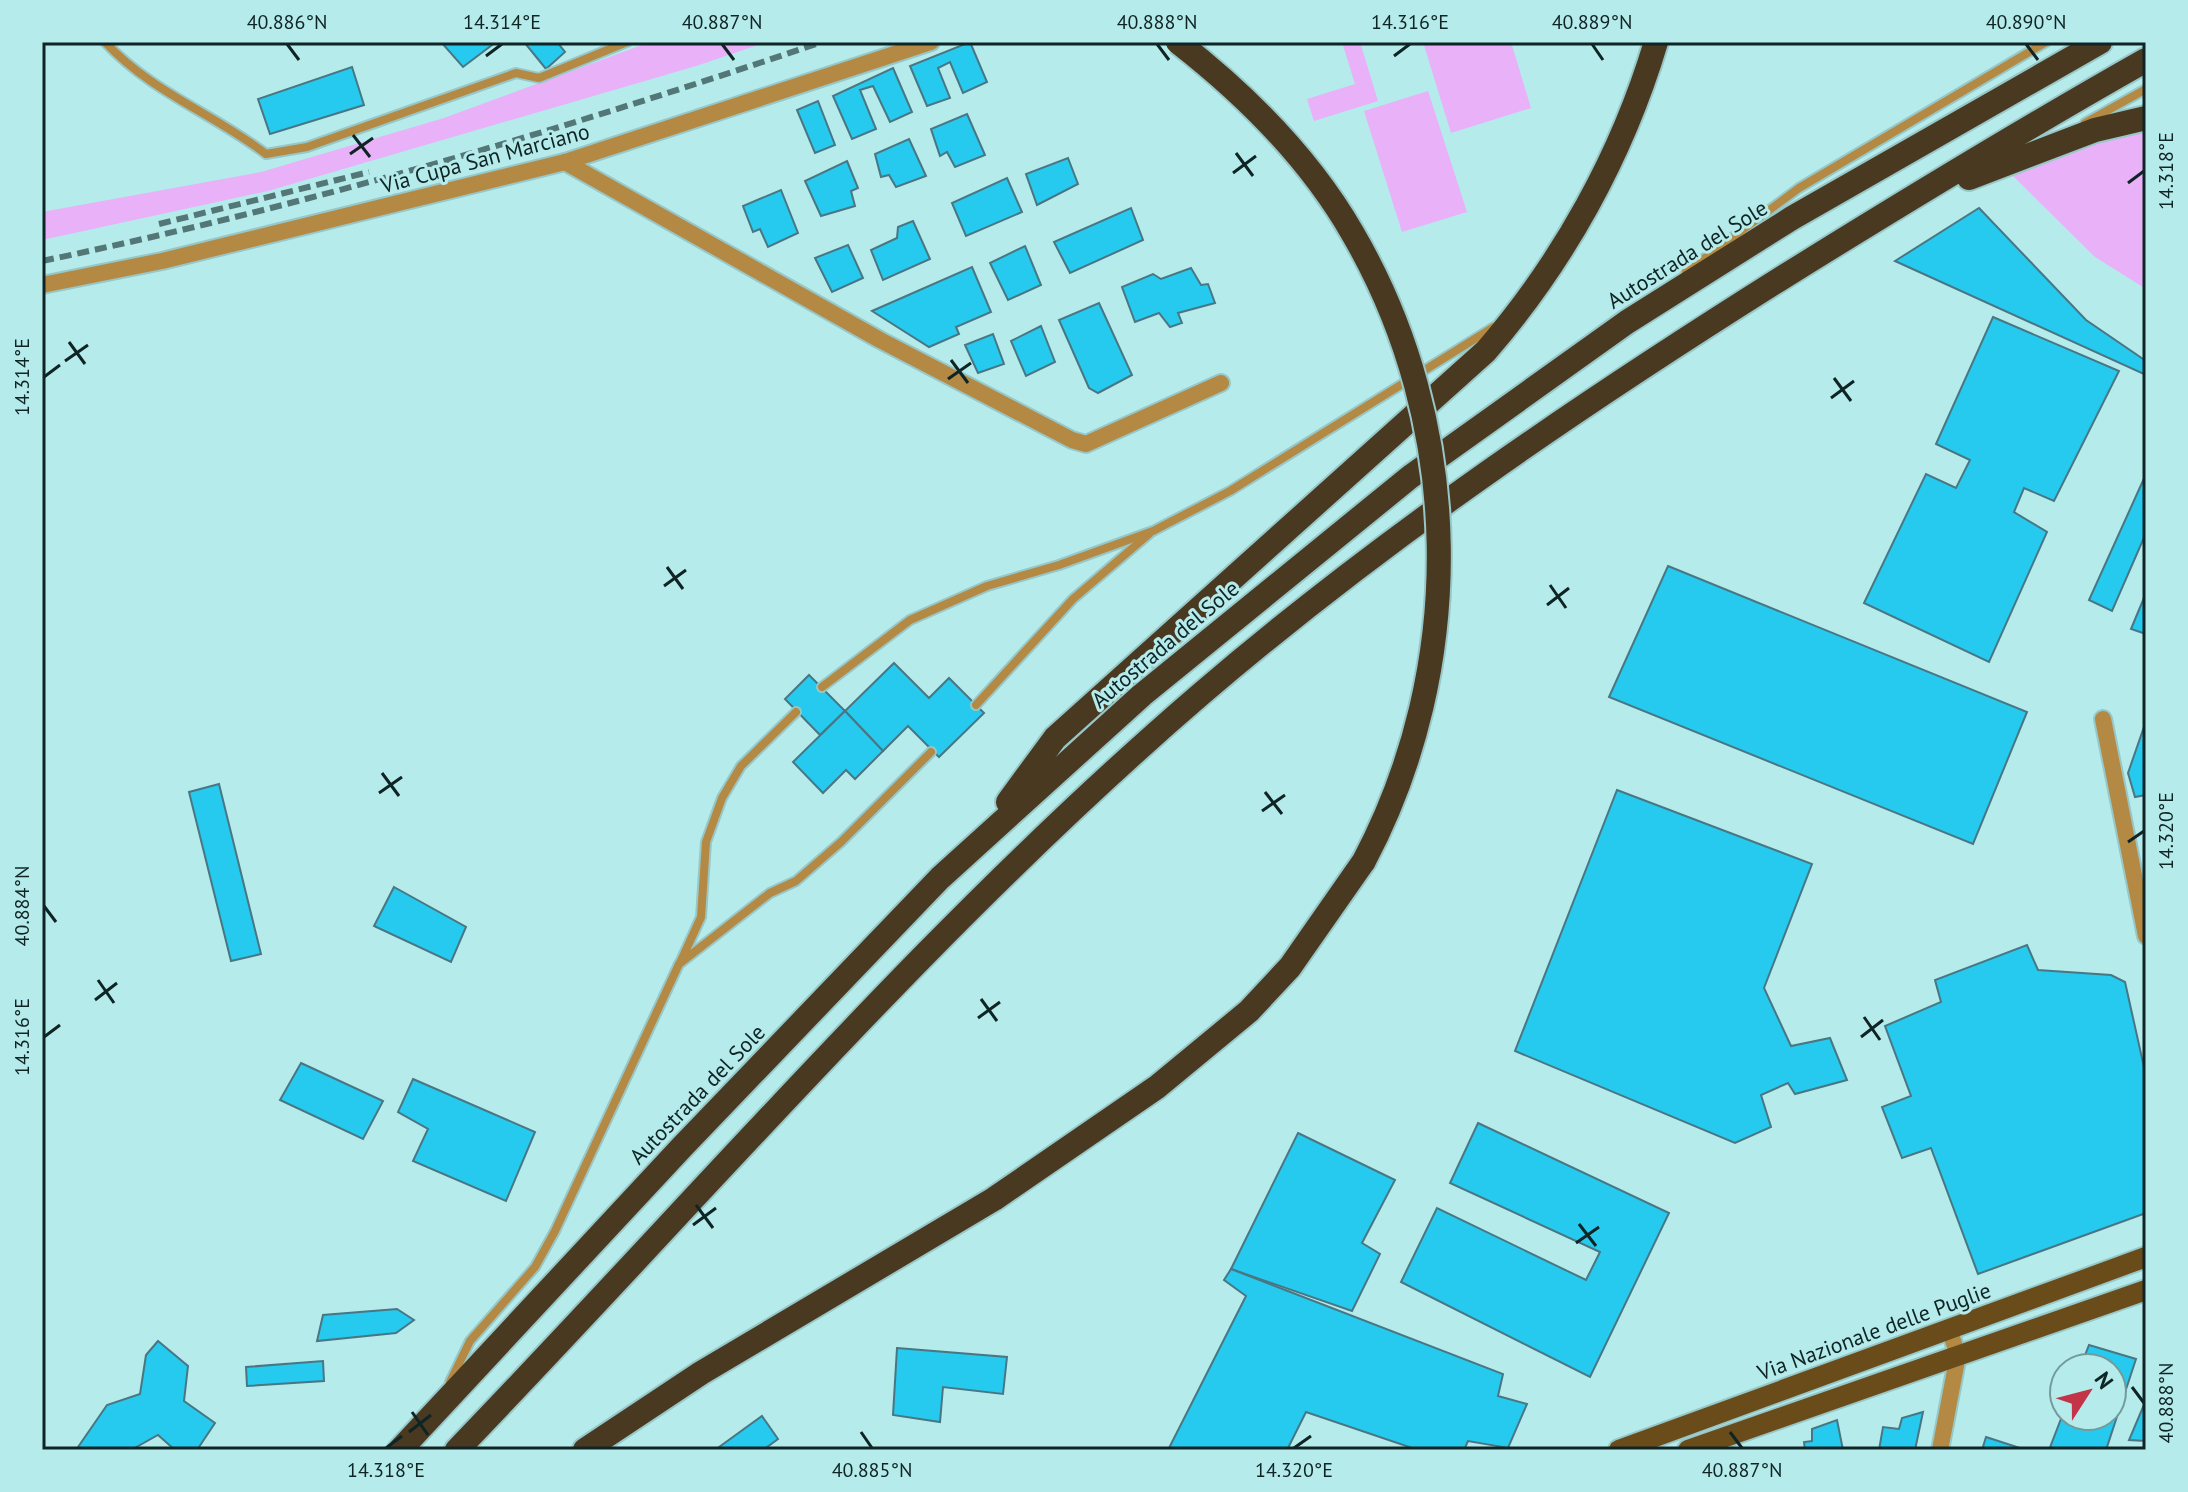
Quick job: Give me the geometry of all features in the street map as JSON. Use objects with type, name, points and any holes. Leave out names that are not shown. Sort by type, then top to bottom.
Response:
[{"type":"highway","points":[[585,1450],[701,1373],[994,1199],[1157,1087],[1249,1011],[1290,967],[1364,861],[1383,825],[1411,745],[1436,636],[1441,570],[1440,521],[1420,394],[1391,308],[1353,232],[1310,172],[1261,114],[1178,42]]},
{"type":"highway","points":[[975,846],[1055,738],[1486,351],[1519,313],[1599,188],[1643,85],[1656,42]]},
{"type":"highway","name":"Autostrada del Sole","points":[[400,1450],[682,1147],[940,878],[1142,695],[1410,477],[1627,322],[1792,218],[2100,42]]},
{"type":"highway","points":[[457,1450],[1041,837],[1203,692],[1464,490],[1649,362],[1896,207],[2146,60]]},
{"type":"highway","points":[[1896,207],[2036,151],[2146,118]]},
{"type":"main road","name":"Via Nazionale delle Puglie","points":[[1619,1450],[2146,1257]]},
{"type":"main road","points":[[1688,1450],[2146,1290]]},
{"type":"street","name":"Via Cupa San Marciano","points":[[42,285],[162,261],[565,162],[931,42]]},
{"type":"street","points":[[565,162],[880,340],[1072,440],[1086,444],[1221,383]]},
{"type":"street","points":[[2103,719],[2146,936]]},
{"type":"street","points":[[1940,1450],[1958,1355],[1949,1329]]},
{"type":"lane","points":[[105,42],[120,58],[190,110],[266,154],[307,147],[516,73],[539,78],[627,42]]},
{"type":"lane","points":[[1627,322],[1727,238],[1799,188],[2046,42]]},
{"type":"lane","points":[[2036,151],[2146,89]]},
{"type":"lane","points":[[822,687],[910,620],[987,586],[1059,565],[1153,531],[1230,491],[1519,313]]},
{"type":"lane","points":[[976,705],[1073,599],[1153,531]]},
{"type":"lane","points":[[437,1410],[470,1341],[535,1267],[555,1231],[701,917],[706,842],[722,798],[741,766],[796,712]]},
{"type":"lane","points":[[679,964],[770,893],[796,881],[841,842],[931,752]]},
{"type":"shaded area","points":[[650,42],[767,42],[696,66],[268,191],[42,240],[42,212],[261,172],[444,118]]},
{"type":"shaded area","points":[[1342,42],[1360,42],[1378,101],[1314,121],[1307,99],[1355,84]]},
{"type":"shaded area","points":[[1423,42],[1511,42],[1531,108],[1451,133]]},
{"type":"shaded area","points":[[1428,91],[1467,212],[1402,232],[1364,111]]},
{"type":"shaded area","points":[[2146,131],[2146,289],[2095,257],[2011,174],[2086,145]]},
{"type":"building","points":[[441,42],[496,42],[463,67]]},
{"type":"building","points":[[524,42],[557,42],[565,52],[546,69]]},
{"type":"building","points":[[970,42],[987,82],[963,93],[950,62],[938,68],[950,98],[927,106],[910,66]]},
{"type":"building","points":[[352,67],[364,105],[270,134],[258,99]]},
{"type":"building","points":[[893,68],[912,112],[890,122],[873,86],[860,90],[876,129],[852,139],[833,96]]},
{"type":"building","points":[[818,101],[835,145],[815,153],[797,110]]},
{"type":"building","points":[[967,114],[985,155],[955,167],[947,152],[940,156],[931,129]]},
{"type":"building","points":[[909,139],[926,176],[896,187],[889,175],[881,177],[875,154]]},
{"type":"building","points":[[1068,158],[1078,184],[1037,205],[1026,174]]},
{"type":"building","points":[[847,161],[858,188],[851,191],[855,206],[821,216],[805,181]]},
{"type":"building","points":[[1007,178],[1022,212],[966,236],[952,203]]},
{"type":"building","points":[[781,190],[798,233],[768,247],[760,229],[753,232],[743,206]]},
{"type":"building","points":[[1131,208],[1143,240],[1070,273],[1054,242]]},
{"type":"building","points":[[1979,208],[2086,320],[2146,361],[2146,375],[1895,261]]},
{"type":"building","points":[[913,221],[930,259],[883,280],[871,250],[897,238],[898,227]]},
{"type":"building","points":[[848,245],[863,278],[832,292],[815,258]]},
{"type":"building","points":[[1025,246],[1041,285],[1008,300],[990,263]]},
{"type":"building","points":[[972,267],[991,312],[956,327],[959,334],[929,347],[872,311]]},
{"type":"building","points":[[1191,268],[1201,285],[1208,284],[1215,303],[1178,313],[1182,323],[1170,327],[1159,313],[1135,322],[1122,287],[1153,274],[1161,279]]},
{"type":"building","points":[[1099,303],[1132,375],[1098,393],[1089,388],[1059,320]]},
{"type":"building","points":[[1993,317],[2119,371],[2054,501],[2024,488],[2014,512],[2047,532],[1989,662],[1864,603],[1926,474],[1956,488],[1970,460],[1936,444]]},
{"type":"building","points":[[1041,326],[1055,362],[1026,376],[1011,341]]},
{"type":"building","points":[[993,334],[1004,364],[978,373],[965,345]]},
{"type":"building","points":[[2146,474],[2146,533],[2112,611],[2089,600]]},
{"type":"building","points":[[1668,566],[2027,712],[1973,844],[1609,697]]},
{"type":"building","points":[[2146,593],[2146,634],[2131,629]]},
{"type":"building","points":[[894,663],[929,698],[949,678],[984,713],[939,757],[908,726],[883,751],[845,711]]},
{"type":"building","points":[[809,675],[845,711],[820,735],[785,699]]},
{"type":"building","points":[[845,711],[883,751],[855,779],[846,770],[823,793],[793,762]]},
{"type":"building","points":[[2146,721],[2146,795],[2135,797],[2128,773]]},
{"type":"building","points":[[219,784],[261,954],[231,961],[189,792]]},
{"type":"building","points":[[1617,790],[1812,864],[1764,988],[1791,1046],[1830,1038],[1847,1080],[1795,1094],[1788,1083],[1761,1095],[1771,1127],[1735,1143],[1515,1051]]},
{"type":"building","points":[[394,887],[466,927],[451,962],[374,926]]},
{"type":"building","points":[[2027,945],[2038,970],[2111,975],[2125,982],[2146,1076],[2146,1213],[1978,1274],[1931,1148],[1902,1158],[1882,1107],[1911,1096],[1885,1026],[1941,1002],[1935,980]]},
{"type":"building","points":[[301,1063],[383,1101],[363,1139],[280,1100]]},
{"type":"building","points":[[413,1079],[535,1132],[506,1201],[413,1161],[428,1129],[398,1112]]},
{"type":"building","points":[[1478,1123],[1669,1213],[1590,1377],[1401,1282],[1437,1208],[1586,1280],[1600,1252],[1450,1183]]},
{"type":"building","points":[[1298,1133],[1395,1180],[1362,1243],[1380,1254],[1352,1311],[1231,1269]]},
{"type":"building","points":[[1231,1269],[1503,1374],[1498,1396],[1527,1404],[1508,1448],[1468,1441],[1464,1450],[1418,1450],[1306,1412],[1287,1450],[1168,1450],[1246,1296],[1224,1280]]},
{"type":"building","points":[[397,1309],[414,1320],[396,1333],[317,1341],[323,1315]]},
{"type":"building","points":[[158,1341],[188,1366],[184,1401],[215,1423],[197,1450],[175,1450],[158,1435],[131,1450],[76,1450],[107,1405],[140,1394],[146,1355]]},
{"type":"building","points":[[2089,1345],[2112,1352],[2086,1352]]},
{"type":"building","points":[[897,1348],[1007,1357],[1003,1394],[943,1387],[940,1422],[893,1415]]},
{"type":"building","points":[[2128,1357],[2136,1359],[2128,1383]]},
{"type":"building","points":[[323,1361],[324,1381],[247,1386],[246,1367]]},
{"type":"building","points":[[2146,1400],[2146,1441],[2129,1440]]},
{"type":"building","points":[[1923,1412],[1915,1450],[1879,1450],[1883,1427],[1899,1429],[1902,1418]]},
{"type":"building","points":[[762,1416],[778,1439],[763,1450],[715,1450]]},
{"type":"building","points":[[1837,1420],[1843,1450],[1805,1450],[1804,1442],[1812,1441],[1812,1429]]},
{"type":"building","points":[[2056,1432],[2112,1432],[2106,1450],[2049,1450]]},
{"type":"building","points":[[1986,1437],[2026,1450],[1982,1450]]},
{"type":"railway","points":[[42,261],[240,216],[435,164],[822,42]]},
{"type":"railway","points":[[159,224],[369,172]]}]
